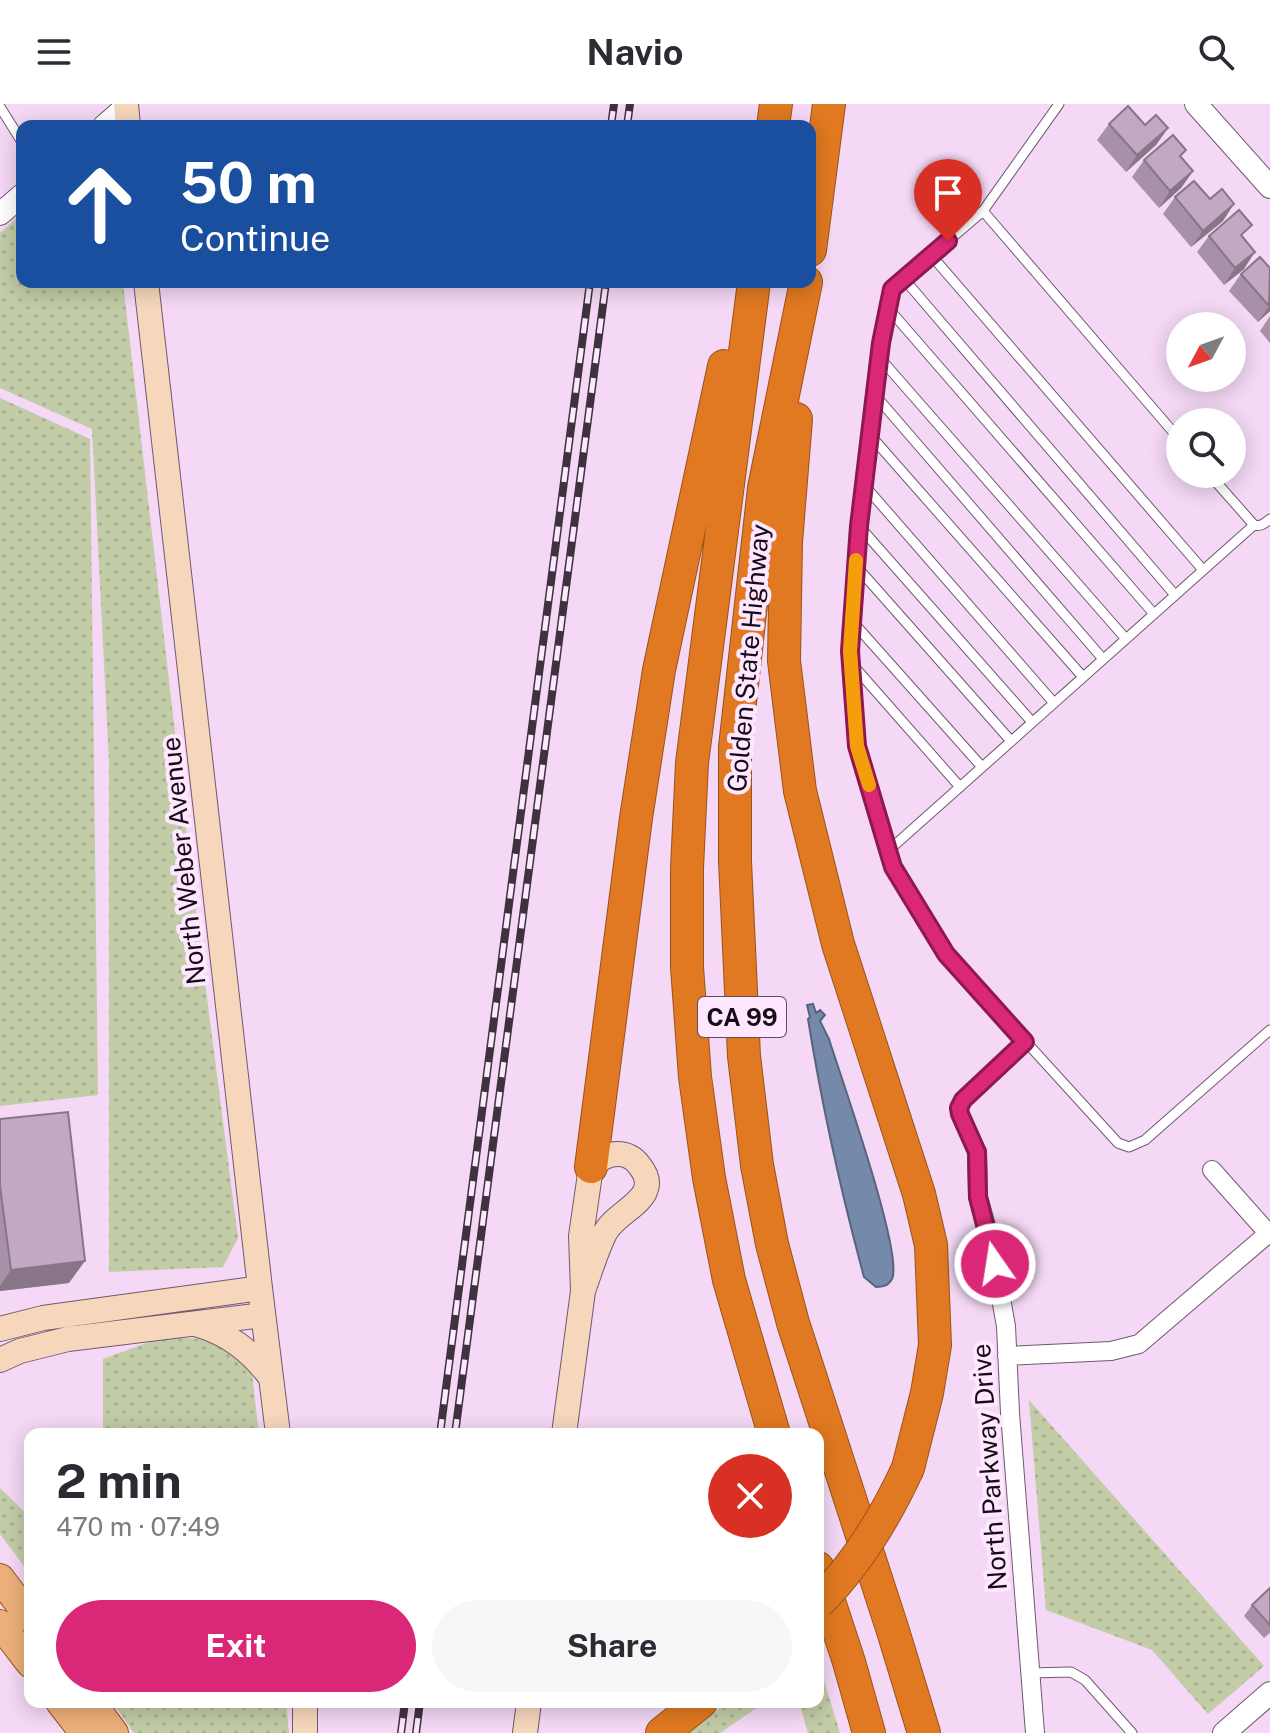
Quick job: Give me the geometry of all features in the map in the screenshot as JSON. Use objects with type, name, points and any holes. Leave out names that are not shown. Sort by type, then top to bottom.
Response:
[{"type":"highway","points":[[816,204],[829,104]]},
{"type":"highway","points":[[591,1167],[636,818],[659,670],[729,345],[745,288]]},
{"type":"highway","name":"Golden State Highway","points":[[753,288],[692,763],[687,868],[687,967],[695,1077],[709,1178],[729,1280],[772,1428]]},
{"type":"highway","name":"Golden State Highway","points":[[805,288],[764,488],[735,747],[735,861],[744,1056],[757,1165],[772,1244],[793,1323],[924,1733]]},
{"type":"highway","points":[[806,288],[786,542],[784,661],[800,791],[838,944],[919,1194],[931,1245],[935,1345],[927,1393],[908,1468],[872,1537],[824,1596]]},
{"type":"highway","points":[[824,1586],[869,1733]]},
{"type":"highway","points":[[662,1733],[693,1708]]},
{"type":"main road","name":"North Weber Avenue","points":[[147,288],[277,1428]]},
{"type":"main road","points":[[565,1428],[583,1291],[581,1236],[591,1167],[605,1156],[625,1155],[641,1167],[646,1187],[641,1200],[607,1229],[583,1291]]},
{"type":"main road","points":[[0,1329],[43,1318],[260,1288]]},
{"type":"main road","points":[[0,1360],[44,1344],[263,1315]]},
{"type":"main road","points":[[189,1323],[210,1328],[239,1344],[272,1380]]},
{"type":"main road","points":[[0,1578],[24,1610]]},
{"type":"main road","points":[[0,1624],[24,1655]]},
{"type":"main road","points":[[65,1708],[84,1733]]},
{"type":"main road","points":[[95,1708],[114,1733]]},
{"type":"main road","points":[[305,1708],[305,1733]]},
{"type":"main road","points":[[525,1733],[528,1708]]},
{"type":"street","points":[[1196,104],[1270,187]]},
{"type":"street","points":[[0,214],[16,200]]},
{"type":"street","name":"North Parkway Drive","points":[[977,1152],[978,1197],[991,1244],[1006,1326],[1035,1733]]},
{"type":"street","points":[[1007,1356],[1111,1351],[1139,1344],[1269,1232],[1212,1170]]},
{"type":"street","points":[[1224,1733],[1270,1693]]},
{"type":"lane","points":[[1059,104],[983,211],[892,289],[879,357],[859,526],[851,663],[857,746],[893,867],[946,954],[1118,1143],[1129,1147],[1145,1140],[1270,1030]]},
{"type":"lane","points":[[0,107],[16,132]]},
{"type":"lane","points":[[983,211],[1166,424]]},
{"type":"lane","points":[[931,255],[1203,570]]},
{"type":"lane","points":[[904,279],[1175,595]]},
{"type":"lane","points":[[888,308],[1154,614]]},
{"type":"lane","points":[[879,357],[1126,639]]},
{"type":"lane","points":[[875,395],[1103,659]]},
{"type":"lane","points":[[870,435],[1083,677]]},
{"type":"lane","points":[[864,485],[1054,703]]},
{"type":"lane","points":[[1221,488],[1254,525],[1263,525],[1270,519]]},
{"type":"lane","points":[[888,851],[1254,525]]},
{"type":"lane","points":[[859,526],[1032,722]]},
{"type":"lane","points":[[856,566],[1011,741]]},
{"type":"lane","points":[[852,621],[982,767]]},
{"type":"lane","points":[[851,663],[960,787]]},
{"type":"lane","points":[[977,1152],[959,1108],[963,1100],[1025,1042]]},
{"type":"lane","points":[[1030,1673],[1071,1672],[1085,1680],[1132,1733]]},
{"type":"green space","points":[[16,218],[16,288],[124,288],[193,889],[238,1238],[223,1267],[109,1272],[109,761],[92,429],[0,388],[0,233]]},
{"type":"green space","points":[[0,398],[90,439],[98,1095],[0,1106]]},
{"type":"green space","points":[[163,1337],[206,1339],[230,1350],[252,1374],[258,1428],[103,1428],[103,1359]]},
{"type":"green space","points":[[1029,1400],[1264,1666],[1208,1714],[1152,1650],[1046,1610]]},
{"type":"green space","points":[[0,1488],[24,1511],[24,1566],[0,1534]]},
{"type":"green space","points":[[824,1681],[840,1733],[808,1733],[801,1708],[824,1708]]},
{"type":"green space","points":[[116,1708],[287,1708],[289,1733],[134,1733]]},
{"type":"green space","points":[[720,1708],[756,1708],[720,1733],[689,1733]]},
{"type":"water","points":[[813,1004],[816,1013],[820,1010],[825,1015],[820,1021],[857,1124],[889,1236],[892,1279],[883,1286],[876,1287],[864,1277],[848,1213],[808,1019],[807,1005]]},
{"type":"building","points":[[1128,106],[1145,125],[1156,115],[1168,128],[1137,155],[1109,124]]},
{"type":"building","points":[[1173,135],[1186,150],[1180,156],[1193,171],[1170,191],[1144,160]]},
{"type":"building","points":[[1194,181],[1210,199],[1222,189],[1234,204],[1203,231],[1175,197]]},
{"type":"building","points":[[1239,210],[1252,225],[1241,235],[1255,252],[1235,268],[1209,236]]},
{"type":"building","points":[[1260,257],[1270,268],[1269,306],[1241,274]]},
{"type":"building","points":[[68,1112],[85,1261],[11,1270],[0,1186],[0,1119]]},
{"type":"building","points":[[1270,1588],[1270,1625],[1252,1605]]},
{"type":"railway","points":[[612,120],[614,104]]},
{"type":"railway","points":[[628,120],[630,104]]},
{"type":"railway","points":[[441,1428],[589,288]]},
{"type":"railway","points":[[456,1428],[605,288]]},
{"type":"railway","points":[[401,1733],[404,1708]]},
{"type":"railway","points":[[416,1733],[419,1708]]},
{"type":"slow traffic","points":[[856,560],[850,651],[857,746],[869,785]]},
{"type":"route","points":[[948,241],[892,289],[881,343],[859,526],[850,651],[857,746],[893,867],[946,954],[1025,1042],[963,1100],[959,1108],[977,1152],[978,1197],[995,1264]]}]
